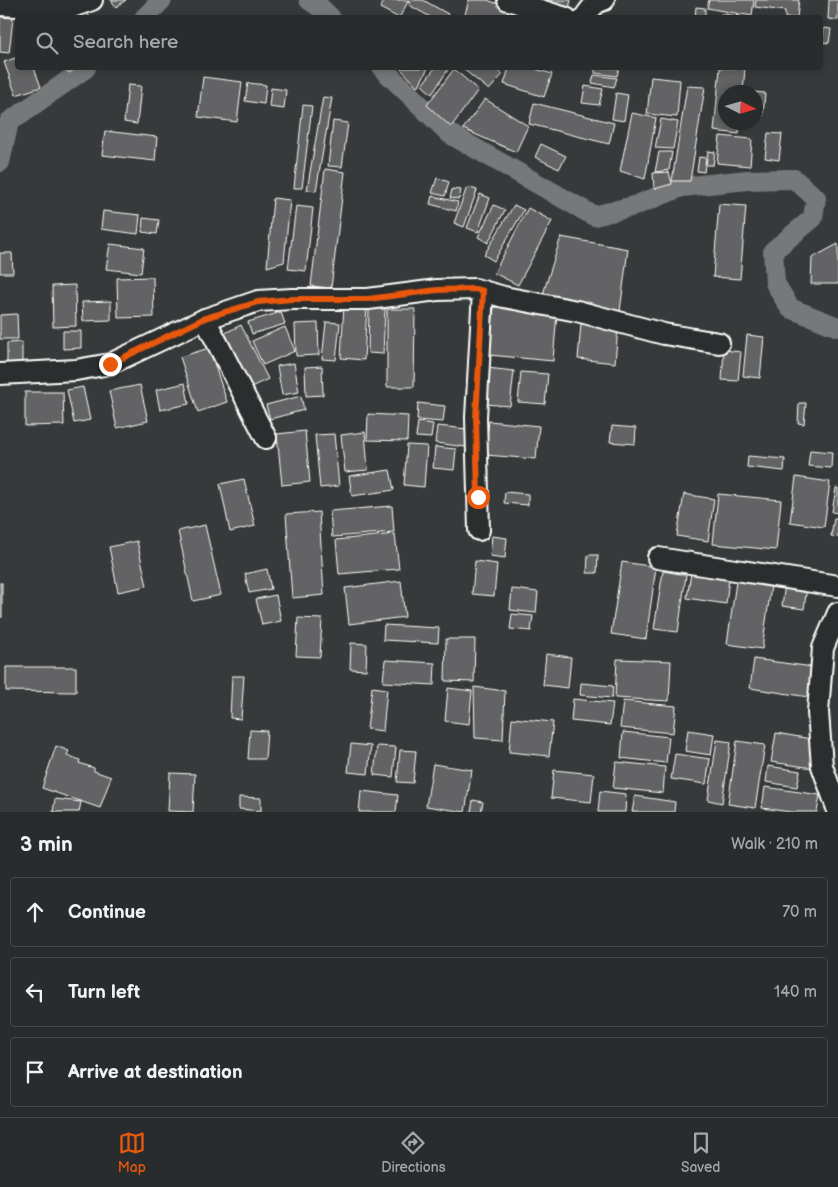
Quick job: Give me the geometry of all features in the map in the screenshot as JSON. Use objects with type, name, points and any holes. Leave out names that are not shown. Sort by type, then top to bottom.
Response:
[{"type":"street","points":[[0,5],[66,9],[92,0]]},
{"type":"street","points":[[508,0],[556,15]]},
{"type":"street","points":[[586,15],[594,4],[604,0]]},
{"type":"street","points":[[0,374],[76,370],[110,364],[205,318],[258,302],[292,299],[368,299],[437,290],[475,289],[504,298],[577,311],[664,334],[719,343]]},
{"type":"street","points":[[479,530],[476,417],[483,291]]},
{"type":"street","points":[[205,318],[266,438]]},
{"type":"street","points":[[658,558],[838,586]]},
{"type":"street","points":[[837,809],[822,766],[818,712],[823,648],[838,613]]},
{"type":"building","points":[[111,0],[126,0],[116,7]]},
{"type":"building","points":[[385,0],[409,0],[401,15],[393,15],[380,8]]},
{"type":"building","points":[[411,0],[423,0],[448,14],[427,15],[409,5]]},
{"type":"building","points":[[469,0],[487,0],[510,8],[506,15],[465,15]]},
{"type":"building","points":[[542,0],[571,0],[569,8]]},
{"type":"building","points":[[709,0],[754,0],[752,15],[707,8]]},
{"type":"building","points":[[756,0],[799,0],[797,15],[785,15],[785,11],[755,7]]},
{"type":"building","points":[[829,0],[838,0],[838,20],[828,19]]},
{"type":"building","points":[[696,7],[705,8],[705,15],[695,15]]},
{"type":"building","points":[[87,11],[89,15],[77,15]]},
{"type":"building","points":[[0,17],[13,18],[9,53],[0,52]]},
{"type":"building","points":[[824,28],[831,29],[829,43],[823,42]]},
{"type":"building","points":[[15,58],[15,70],[35,70],[41,87],[16,95],[4,62]]},
{"type":"building","points":[[402,70],[427,70],[418,87]]},
{"type":"building","points":[[433,70],[448,70],[432,94],[422,85]]},
{"type":"building","points":[[453,70],[478,90],[451,127],[427,105]]},
{"type":"building","points":[[464,70],[496,70],[503,74],[489,90]]},
{"type":"building","points":[[508,70],[539,70],[552,74],[544,97],[504,84]]},
{"type":"building","points":[[595,70],[618,70],[617,76],[595,73]]},
{"type":"building","points":[[720,70],[745,70],[744,85],[718,85]]},
{"type":"building","points":[[594,75],[617,78],[614,87],[592,83]]},
{"type":"building","points":[[203,77],[242,82],[237,122],[198,117]]},
{"type":"building","points":[[651,77],[680,80],[677,117],[647,114]]},
{"type":"building","points":[[248,83],[266,85],[264,104],[245,101]]},
{"type":"building","points":[[128,85],[141,86],[137,124],[124,122]]},
{"type":"building","points":[[585,86],[603,89],[599,105],[582,103]]},
{"type":"building","points":[[687,86],[705,87],[690,181],[672,181]]},
{"type":"building","points":[[271,88],[286,90],[284,109],[269,107]]},
{"type":"building","points":[[718,89],[718,130],[739,130],[739,134],[714,131]]},
{"type":"building","points":[[616,93],[628,95],[624,121],[612,119]]},
{"type":"building","points":[[763,93],[765,93],[763,116]]},
{"type":"building","points":[[323,97],[332,98],[316,191],[307,190]]},
{"type":"building","points":[[485,99],[528,126],[516,152],[463,129]]},
{"type":"building","points":[[534,103],[614,123],[609,144],[529,124]]},
{"type":"building","points":[[303,105],[312,106],[302,188],[294,188]]},
{"type":"building","points":[[632,113],[656,118],[645,179],[620,171]]},
{"type":"building","points":[[661,119],[678,122],[673,149],[655,148]]},
{"type":"building","points":[[333,121],[348,123],[342,167],[328,166]]},
{"type":"building","points":[[105,131],[157,137],[155,161],[102,155]]},
{"type":"building","points":[[768,133],[782,134],[779,160],[765,158]]},
{"type":"building","points":[[720,136],[752,139],[750,166],[717,163]]},
{"type":"building","points":[[541,144],[566,156],[559,169],[535,157]]},
{"type":"building","points":[[708,151],[715,152],[713,165],[706,165]]},
{"type":"building","points":[[659,152],[672,152],[669,170],[655,172]]},
{"type":"building","points":[[699,157],[706,158],[704,172],[697,171]]},
{"type":"building","points":[[325,169],[345,172],[331,288],[311,286]]},
{"type":"building","points":[[669,172],[672,184],[654,189],[653,173]]},
{"type":"building","points":[[437,178],[449,182],[445,196],[432,193]]},
{"type":"building","points":[[467,187],[477,190],[464,227],[454,223]]},
{"type":"building","points":[[452,189],[461,190],[459,199],[450,198]]},
{"type":"building","points":[[480,194],[490,198],[478,232],[467,228]]},
{"type":"building","points":[[432,196],[458,202],[456,211],[430,204]]},
{"type":"building","points":[[273,198],[290,200],[284,262],[267,267]]},
{"type":"building","points":[[719,204],[746,206],[740,279],[713,277]]},
{"type":"building","points":[[494,205],[505,210],[488,243],[478,237]]},
{"type":"building","points":[[514,205],[524,210],[494,261],[484,255]]},
{"type":"building","points":[[296,206],[313,208],[306,271],[288,269]]},
{"type":"building","points":[[528,208],[552,221],[518,285],[494,273]]},
{"type":"building","points":[[103,211],[140,215],[138,234],[101,229]]},
{"type":"building","points":[[143,218],[159,220],[157,234],[142,232]]},
{"type":"building","points":[[561,237],[628,249],[620,311],[542,297]]},
{"type":"building","points":[[110,244],[144,248],[141,273],[106,269]]},
{"type":"building","points":[[838,244],[838,284],[811,284],[812,258]]},
{"type":"building","points":[[0,253],[12,253],[13,273],[0,273]]},
{"type":"building","points":[[153,277],[154,317],[118,318],[117,278]]},
{"type":"building","points":[[75,285],[76,326],[53,327],[52,286]]},
{"type":"building","points":[[111,301],[111,320],[83,321],[82,302]]},
{"type":"building","points":[[344,304],[367,306],[364,360],[341,358]]},
{"type":"building","points":[[494,307],[557,313],[553,361],[489,355]]},
{"type":"building","points":[[369,308],[385,309],[383,354],[368,353]]},
{"type":"building","points":[[387,309],[415,309],[414,387],[387,387]]},
{"type":"building","points":[[281,312],[285,324],[252,334],[248,322]]},
{"type":"building","points":[[17,314],[18,339],[0,339],[0,315]]},
{"type":"building","points":[[326,322],[340,323],[336,360],[322,359]]},
{"type":"building","points":[[318,323],[319,355],[296,356],[295,324]]},
{"type":"building","points":[[581,324],[618,328],[615,363],[578,359]]},
{"type":"building","points":[[241,325],[268,379],[251,387],[225,333]]},
{"type":"building","points":[[285,327],[295,351],[263,365],[252,341]]},
{"type":"building","points":[[63,331],[81,331],[81,348],[63,349]]},
{"type":"building","points":[[747,335],[764,337],[760,378],[743,376]]},
{"type":"building","points":[[22,342],[22,364],[7,364],[7,343]]},
{"type":"building","points":[[209,348],[227,402],[198,412],[180,357]]},
{"type":"building","points":[[724,350],[741,352],[738,381],[722,380]]},
{"type":"building","points":[[294,363],[299,392],[282,395],[277,366]]},
{"type":"building","points":[[322,366],[323,395],[306,396],[305,367]]},
{"type":"building","points":[[487,368],[514,371],[510,406],[484,404]]},
{"type":"building","points":[[521,372],[548,374],[545,404],[518,402]]},
{"type":"building","points":[[185,383],[189,404],[160,410],[156,390]]},
{"type":"building","points":[[140,385],[148,421],[117,428],[109,391]]},
{"type":"building","points":[[83,387],[90,420],[74,423],[67,390]]},
{"type":"building","points":[[25,392],[63,392],[64,425],[25,426]]},
{"type":"building","points":[[301,396],[304,410],[270,419],[266,405]]},
{"type":"building","points":[[418,403],[445,406],[443,422],[417,420]]},
{"type":"building","points":[[799,403],[806,403],[804,424],[798,423]]},
{"type":"building","points":[[368,414],[408,416],[407,441],[367,440]]},
{"type":"building","points":[[489,421],[539,426],[536,459],[485,455]]},
{"type":"building","points":[[418,422],[433,424],[431,438],[416,437]]},
{"type":"building","points":[[437,426],[468,429],[466,447],[435,443]]},
{"type":"building","points":[[612,426],[636,428],[635,444],[610,442]]},
{"type":"building","points":[[305,431],[310,482],[282,485],[277,434]]},
{"type":"building","points":[[365,432],[368,470],[345,472],[341,435]]},
{"type":"building","points":[[334,434],[339,486],[320,488],[315,435]]},
{"type":"building","points":[[407,445],[427,446],[424,487],[404,485]]},
{"type":"building","points":[[435,447],[456,449],[454,470],[433,468]]},
{"type":"building","points":[[810,450],[832,452],[831,468],[808,466]]},
{"type":"building","points":[[748,456],[785,459],[784,471],[747,467]]},
{"type":"building","points":[[390,470],[394,490],[352,496],[349,476]]},
{"type":"building","points":[[796,477],[830,482],[824,527],[790,522]]},
{"type":"building","points":[[244,479],[255,526],[230,532],[220,484]]},
{"type":"building","points":[[836,488],[838,488],[838,513],[832,512]]},
{"type":"building","points":[[505,492],[528,494],[528,505],[504,503]]},
{"type":"building","points":[[684,494],[714,499],[708,541],[677,536]]},
{"type":"building","points":[[718,494],[781,500],[776,550],[713,544]]},
{"type":"building","points":[[392,506],[394,532],[332,537],[330,511]]},
{"type":"building","points":[[319,512],[324,595],[292,598],[286,514]]},
{"type":"building","points":[[834,518],[838,518],[838,537],[831,536]]},
{"type":"building","points":[[205,525],[221,595],[193,601],[178,531]]},
{"type":"building","points":[[395,534],[399,569],[339,574],[336,540]]},
{"type":"building","points":[[492,536],[507,538],[505,558],[490,556]]},
{"type":"building","points":[[137,541],[147,586],[118,592],[109,547]]},
{"type":"building","points":[[588,555],[598,555],[597,573],[587,573]]},
{"type":"building","points":[[475,561],[497,564],[494,596],[472,594]]},
{"type":"building","points":[[622,562],[656,567],[646,639],[611,634]]},
{"type":"building","points":[[267,569],[271,589],[249,593],[245,574]]},
{"type":"building","points":[[663,571],[686,575],[678,632],[654,629]]},
{"type":"building","points":[[691,573],[729,578],[726,604],[687,598]]},
{"type":"building","points":[[737,575],[772,580],[762,649],[727,644]]},
{"type":"building","points":[[401,581],[405,617],[349,624],[345,588]]},
{"type":"building","points":[[0,583],[2,583],[2,617],[0,617]]},
{"type":"building","points":[[785,584],[807,587],[804,609],[782,606]]},
{"type":"building","points":[[512,589],[538,592],[536,613],[510,610]]},
{"type":"building","points":[[276,595],[281,621],[262,625],[256,599]]},
{"type":"building","points":[[512,614],[533,616],[531,631],[510,629]]},
{"type":"building","points":[[298,618],[322,619],[320,657],[296,656]]},
{"type":"building","points":[[384,625],[439,628],[438,643],[383,640]]},
{"type":"building","points":[[446,639],[475,639],[474,682],[445,681]]},
{"type":"building","points":[[351,643],[367,644],[366,670],[350,669]]},
{"type":"building","points":[[546,654],[571,657],[568,688],[543,685]]},
{"type":"building","points":[[617,659],[671,661],[669,701],[615,698]]},
{"type":"building","points":[[754,659],[820,668],[815,698],[750,688]]},
{"type":"building","points":[[385,660],[435,663],[434,685],[383,682]]},
{"type":"building","points":[[6,667],[76,667],[76,692],[6,691]]},
{"type":"building","points":[[232,676],[244,676],[241,719],[230,718]]},
{"type":"building","points":[[581,683],[613,686],[612,698],[580,695]]},
{"type":"building","points":[[372,687],[387,689],[383,731],[367,729]]},
{"type":"building","points":[[474,687],[505,691],[503,740],[475,738]]},
{"type":"building","points":[[448,688],[472,691],[469,724],[445,721]]},
{"type":"building","points":[[573,699],[613,703],[610,725],[571,721]]},
{"type":"building","points":[[623,701],[676,706],[673,733],[620,728]]},
{"type":"building","points":[[512,718],[553,722],[549,756],[509,752]]},
{"type":"building","points":[[250,730],[267,731],[265,759],[248,759]]},
{"type":"building","points":[[688,730],[714,734],[711,755],[685,751]]},
{"type":"building","points":[[623,732],[669,737],[666,763],[621,758]]},
{"type":"building","points":[[776,733],[817,740],[813,768],[771,762]]},
{"type":"building","points":[[717,740],[731,742],[722,803],[708,800]]},
{"type":"building","points":[[737,741],[765,745],[755,808],[728,804]]},
{"type":"building","points":[[351,744],[371,746],[368,774],[348,772]]},
{"type":"building","points":[[56,746],[69,751],[67,755],[80,760],[79,763],[111,777],[100,808],[42,788]]},
{"type":"building","points":[[377,746],[396,747],[393,777],[374,775]]},
{"type":"building","points":[[400,750],[416,751],[413,783],[397,782]]},
{"type":"building","points":[[675,754],[710,759],[706,784],[671,779]]},
{"type":"building","points":[[616,762],[665,767],[663,793],[613,788]]},
{"type":"building","points":[[433,764],[472,770],[465,812],[426,806]]},
{"type":"building","points":[[768,766],[800,771],[797,787],[766,782]]},
{"type":"building","points":[[554,770],[594,774],[591,802],[551,798]]},
{"type":"building","points":[[170,773],[195,774],[193,812],[168,811]]},
{"type":"building","points":[[765,787],[820,795],[817,812],[791,812],[762,808]]},
{"type":"building","points":[[361,791],[398,795],[396,812],[359,812]]},
{"type":"building","points":[[600,791],[626,794],[625,812],[598,812]]},
{"type":"building","points":[[635,796],[675,802],[674,812],[632,812]]},
{"type":"building","points":[[239,797],[261,798],[261,811],[239,809]]},
{"type":"building","points":[[55,799],[81,802],[79,812],[53,812]]},
{"type":"building","points":[[473,800],[483,802],[481,812],[471,812]]},
{"type":"waterway","points":[[147,15],[162,0]]},
{"type":"waterway","points":[[309,0],[328,15]]},
{"type":"waterway","points":[[0,162],[9,122],[83,70]]},
{"type":"waterway","points":[[384,70],[450,134],[594,216],[634,206],[682,187],[747,180],[794,179],[816,198],[813,218],[773,251],[775,283],[790,308],[838,327]]},
{"type":"route","points":[[110,364],[205,318],[258,302],[292,299],[368,299],[437,290],[475,289],[483,291],[476,417],[478,497]]}]
